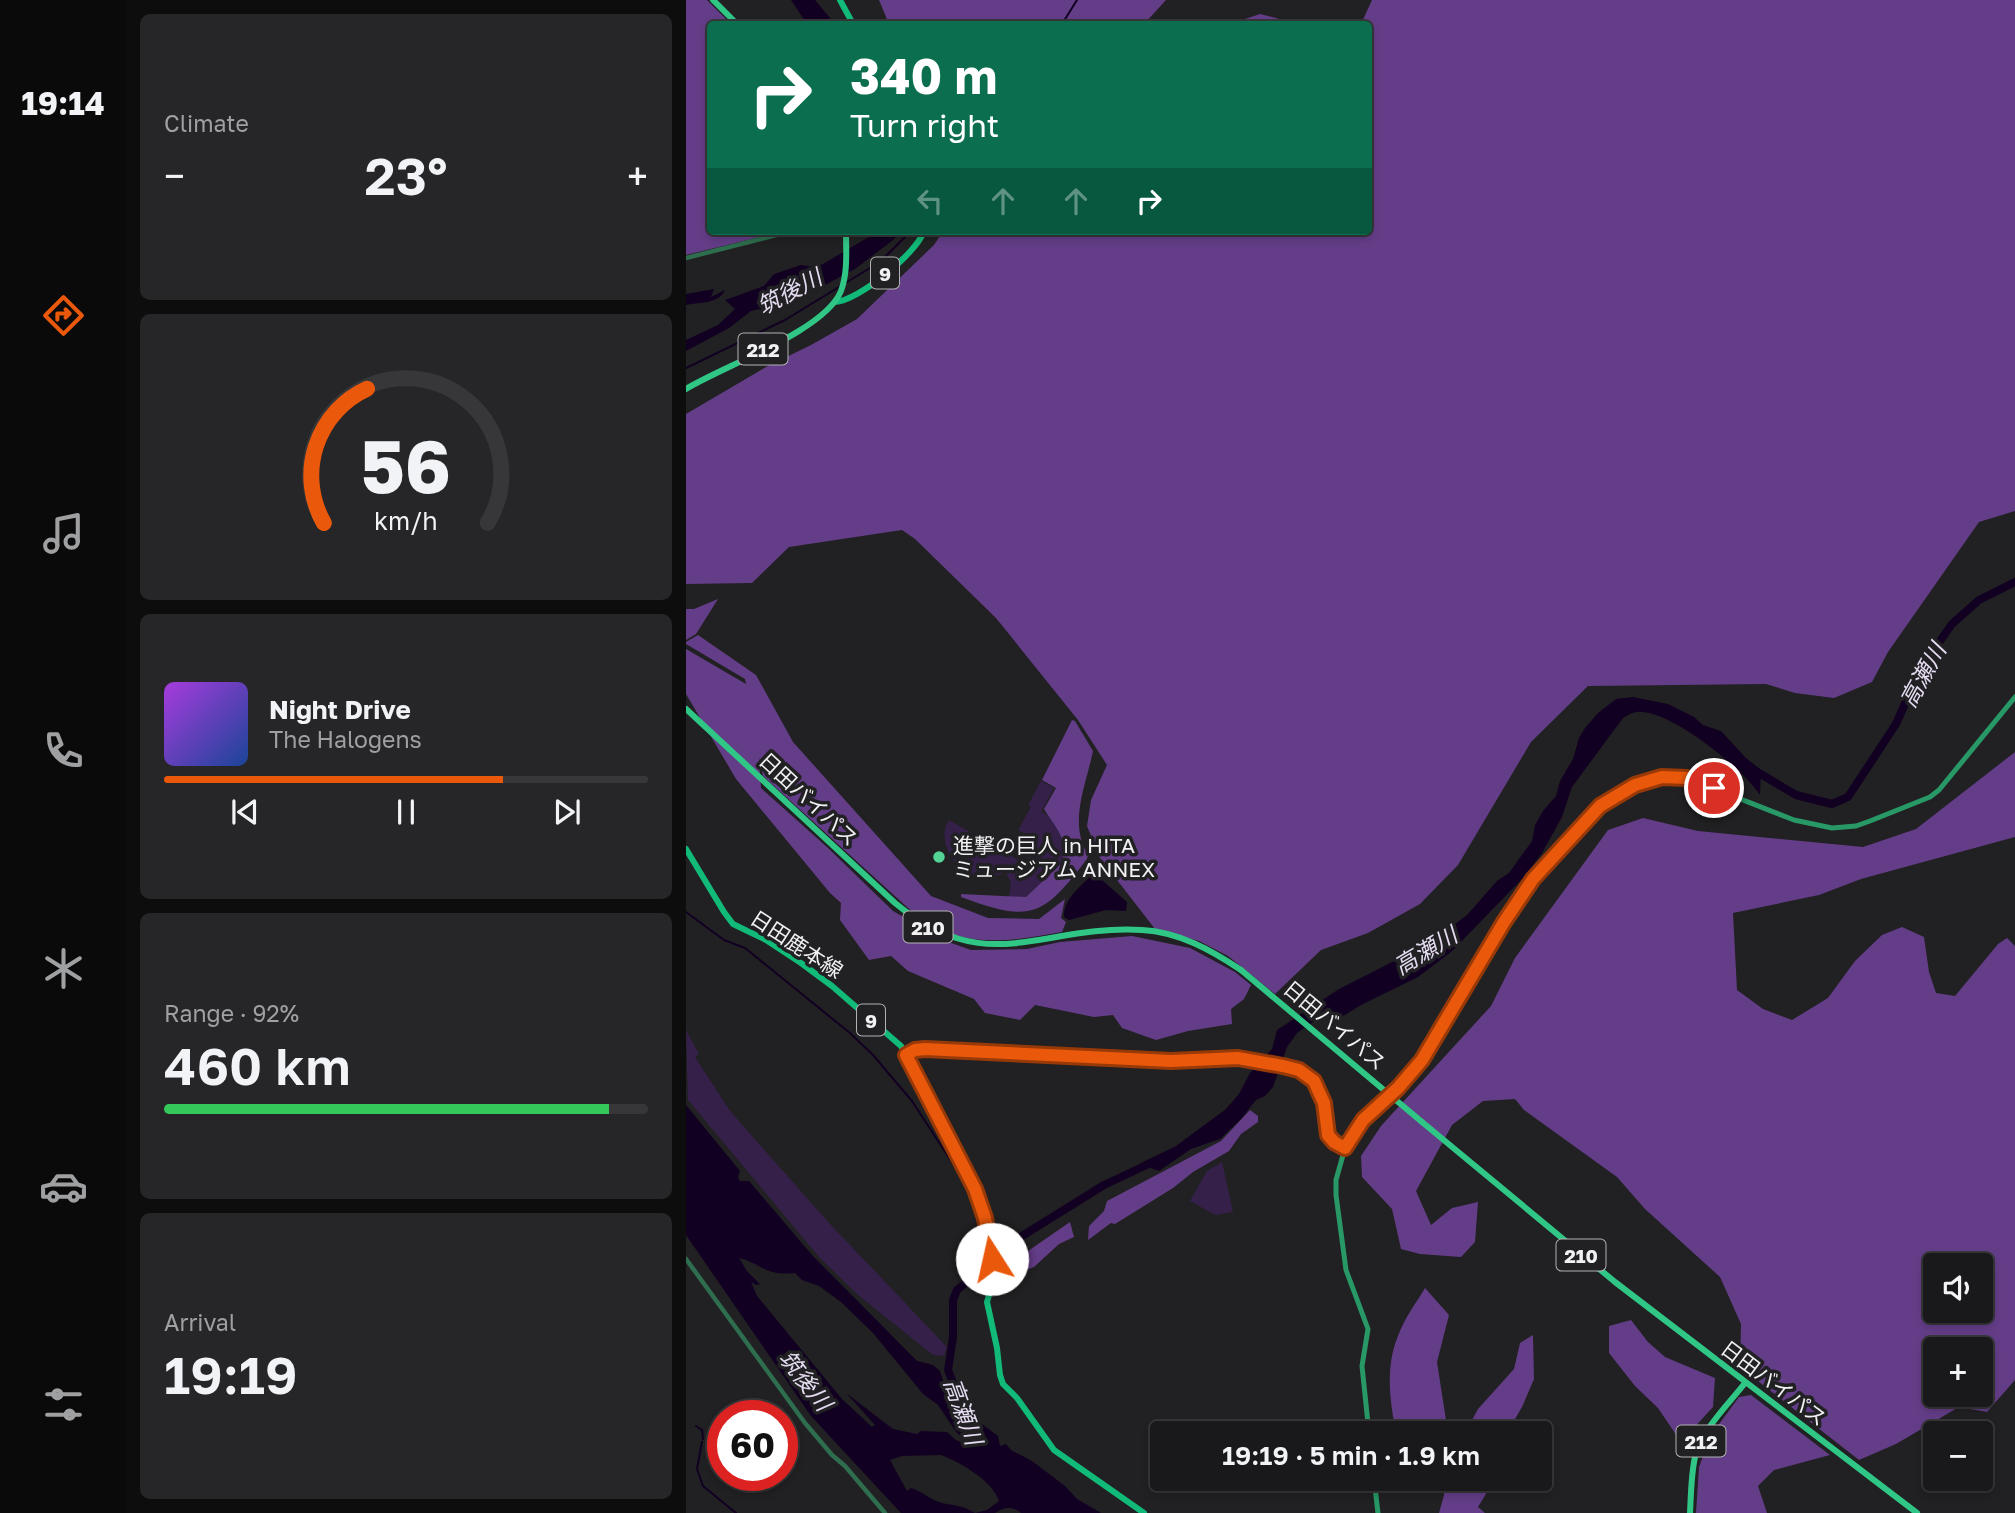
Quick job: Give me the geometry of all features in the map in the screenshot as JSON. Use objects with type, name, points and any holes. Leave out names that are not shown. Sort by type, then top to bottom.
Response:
[{"type":"highway","points":[[713,0],[734,21]]},
{"type":"highway","name":"212","points":[[686,389],[802,328],[835,302],[845,269],[846,235]]},
{"type":"highway","name":"日田バイパス","points":[[686,709],[895,903],[914,919],[940,934],[974,943],[999,945],[1100,931],[1143,930],[1196,943],[1241,970],[1574,1250],[1917,1513]]},
{"type":"highway","name":"212","points":[[1690,1513],[1693,1469],[1698,1448],[1705,1434],[1745,1383]]},
{"type":"main road","points":[[841,0],[852,21]]},
{"type":"main road","name":"9","points":[[835,302],[840,302],[893,269],[914,248],[922,235]]},
{"type":"main road","points":[[1368,1421],[1362,1366],[1368,1329],[1346,1270],[1336,1195],[1337,1173],[1345,1148],[1363,1120],[1398,1088],[1422,1060],[1504,922],[1543,866],[1609,799],[1643,781],[1674,776],[1702,783],[1794,820],[1832,828],[1856,826],[1921,801],[1939,790],[2015,697]]},
{"type":"main road","name":"日田鹿本線","points":[[686,849],[733,924],[766,940],[832,986],[901,1046],[975,1189],[985,1218],[995,1275],[987,1302],[1003,1384],[1017,1398],[1054,1450],[1144,1513]]},
{"type":"main road","points":[[1375,1491],[1378,1513]]},
{"type":"street","points":[[686,258],[776,235]]},
{"type":"street","points":[[906,1055],[925,1049],[1171,1061],[1250,1059],[1299,1070],[1314,1081],[1324,1103],[1328,1135],[1345,1148]]},
{"type":"street","points":[[686,1259],[805,1423],[886,1513]]},
{"type":"shaded area","points":[[686,0],[707,0],[728,21],[707,21],[707,235],[768,235],[686,255]]},
{"type":"shaded area","points":[[879,0],[1166,0],[1147,21],[888,21]]},
{"type":"shaded area","points":[[1372,0],[2015,0],[2015,511],[1979,522],[1888,652],[1872,682],[1834,698],[1795,693],[1766,684],[1588,686],[1531,742],[1458,865],[1420,904],[1368,933],[1321,950],[1275,994],[1228,956],[1199,941],[1155,929],[1100,858],[1087,826],[1091,800],[1107,765],[1078,720],[996,618],[915,539],[902,530],[789,547],[752,583],[686,584],[686,414],[766,367],[857,319],[934,245],[940,235],[1372,235],[1372,21],[1362,21]]},
{"type":"shaded area","points":[[1260,14],[1287,21],[1239,21]]},
{"type":"shaded area","points":[[718,599],[696,634],[686,640],[686,609],[694,609]]},
{"type":"shaded area","points":[[698,635],[756,675],[793,742],[931,896],[988,918],[1039,919],[1065,899],[1061,918],[1066,922],[1062,932],[1005,940],[962,937],[937,928],[919,918],[763,776],[759,757],[761,788],[893,911],[943,940],[971,950],[1027,949],[1060,942],[1132,936],[1190,948],[1235,972],[1251,985],[1244,999],[1231,1009],[1232,1024],[1188,1031],[1156,1040],[1122,1028],[1113,1015],[1094,1017],[1035,1005],[1020,1020],[985,1013],[974,999],[908,971],[891,956],[869,960],[840,920],[841,903],[736,779],[686,694],[686,649],[746,684],[745,679],[686,644]]},
{"type":"shaded area","points":[[1072,720],[1093,751],[1079,817],[1079,830],[1087,859],[1059,893],[1034,909],[1020,912],[1004,910],[961,897],[961,894],[1026,897],[1063,862],[1061,838],[1044,809],[1056,788],[1042,780]]},
{"type":"shaded area","points":[[2015,752],[2015,837],[1861,879],[1819,895],[1733,913],[1737,990],[1763,1009],[1792,1020],[1828,998],[1855,961],[1882,935],[1902,927],[1924,937],[1929,972],[1936,993],[1955,996],[1998,944],[2007,938],[2015,946],[2015,1380],[1993,1405],[1993,1337],[1923,1337],[1923,1407],[1959,1407],[1935,1421],[1923,1421],[1923,1428],[1896,1444],[1859,1460],[1740,1367],[1741,1324],[1720,1277],[1645,1209],[1617,1177],[1524,1110],[1515,1099],[1483,1101],[1452,1125],[1416,1191],[1431,1225],[1452,1208],[1478,1202],[1475,1242],[1461,1257],[1420,1254],[1401,1249],[1392,1209],[1362,1177],[1361,1156],[1381,1126],[1491,1006],[1515,958],[1608,830],[1643,818],[1698,831],[1863,847],[1916,829]]},
{"type":"shaded area","points":[[1041,781],[1054,788],[1041,812],[1056,826],[1061,840],[1063,862],[1026,897],[1009,897],[1011,882],[1006,874],[1016,869],[987,878],[970,874],[955,862],[950,854],[946,846],[945,828],[949,820],[1025,864],[1038,841],[1018,830]]},
{"type":"shaded area","points":[[686,1030],[699,1054],[695,1057],[730,1111],[830,1224],[947,1347],[944,1356],[933,1355],[858,1295],[819,1257],[688,1100]]},
{"type":"shaded area","points":[[1250,1110],[1258,1116],[1258,1122],[1241,1134],[1229,1151],[1088,1240],[1089,1226],[1104,1211],[1107,1201],[1221,1141]]},
{"type":"shaded area","points":[[1222,1162],[1233,1212],[1215,1215],[1190,1201],[1207,1171]]},
{"type":"shaded area","points":[[1070,1222],[1074,1237],[1059,1244],[1034,1267],[1014,1275],[1006,1266]]},
{"type":"shaded area","points":[[1425,1288],[1449,1315],[1437,1362],[1446,1421],[1394,1421],[1391,1360],[1407,1317]]},
{"type":"shaded area","points":[[1631,1320],[1648,1342],[1665,1357],[1715,1378],[1713,1407],[1681,1442],[1658,1408],[1635,1386],[1609,1353],[1609,1326]]},
{"type":"shaded area","points":[[1533,1335],[1534,1379],[1514,1421],[1472,1421],[1478,1409],[1514,1369],[1520,1343]]},
{"type":"shaded area","points":[[1751,1395],[1830,1455],[1774,1470],[1758,1486],[1767,1513],[1696,1513],[1699,1467],[1711,1435],[1739,1397]]},
{"type":"shaded area","points":[[1959,1407],[1991,1407],[1987,1412]]},
{"type":"shaded area","points":[[1444,1491],[1488,1491],[1478,1507],[1485,1513],[1439,1513]]},
{"type":"water","points":[[791,0],[815,0],[832,21],[805,21]]},
{"type":"water","name":"筑後川","points":[[872,235],[898,235],[855,269],[823,286],[806,286],[799,294],[776,305],[751,311],[729,328],[686,351],[686,340],[718,325],[735,309],[725,300],[764,286],[774,274],[801,265],[814,267]]},
{"type":"water","points":[[714,289],[711,297],[725,290],[714,300],[686,305],[686,294]]},
{"type":"water","points":[[1633,697],[1668,704],[1694,717],[1703,725],[1721,731],[1761,770],[1760,795],[1724,758],[1673,722],[1643,712],[1635,712],[1623,718],[1572,787],[1562,817],[1542,853],[1524,877],[1451,952],[1418,977],[1345,1015],[1332,1019],[1320,1017],[1297,1033],[1287,1047],[1273,1087],[1265,1096],[1256,1100],[1220,1139],[1191,1149],[1159,1171],[1139,1164],[1176,1146],[1226,1109],[1239,1094],[1250,1073],[1272,1049],[1277,1030],[1339,989],[1414,951],[1467,915],[1497,881],[1509,873],[1532,841],[1535,825],[1556,796],[1560,781],[1573,759],[1585,728],[1616,699]]},
{"type":"water","points":[[1094,873],[1127,902],[1126,911],[1106,910],[1069,920],[1064,917],[1070,898]]},
{"type":"water","name":"筑後川","points":[[686,1105],[740,1171],[740,1181],[749,1181],[812,1255],[917,1361],[933,1365],[940,1371],[957,1412],[970,1415],[998,1436],[1000,1446],[1006,1444],[1011,1450],[1032,1461],[1065,1486],[1077,1499],[1101,1513],[1021,1513],[1008,1508],[995,1513],[975,1513],[901,1513],[811,1416],[686,1235]],"holes":[[[739,1258],[777,1273],[795,1273],[802,1280],[819,1286],[841,1302],[873,1333],[923,1394],[938,1405],[969,1446],[947,1432],[921,1431],[917,1434],[893,1429],[846,1393],[875,1425],[872,1427],[842,1399],[757,1296],[751,1282],[760,1284]],[[941,1455],[966,1467],[990,1486],[999,1501],[987,1510],[975,1513],[938,1502],[911,1488],[907,1491],[890,1460],[902,1456]]]},
{"type":"waterway","points":[[1064,21],[1077,0]]},
{"type":"waterway","points":[[847,282],[880,262],[907,235]]},
{"type":"waterway","name":"筑後川","points":[[686,368],[785,320],[839,287]]},
{"type":"waterway","name":"高瀬川","points":[[1754,770],[1796,795],[1832,804],[1848,797],[1896,724],[1921,668],[1952,624],[1979,600],[2015,582]]},
{"type":"waterway","points":[[686,912],[724,940],[745,948],[850,1033],[873,1055],[912,1101],[970,1190]]},
{"type":"waterway","name":"高瀬川","points":[[969,1424],[948,1370],[953,1337],[953,1300],[957,1290],[985,1259],[1104,1185],[1153,1162]]},
{"type":"waterway","points":[[972,1195],[979,1210]]},
{"type":"waterway","points":[[980,1215],[976,1252],[985,1259]]},
{"type":"waterway","points":[[696,1426],[702,1430],[703,1439]]},
{"type":"waterway","points":[[702,1442],[697,1469],[703,1486],[736,1513]]},
{"type":"place","name":"進撃の巨人 in HITA ミュージアム ANNEX","points":[[939,857]]},
{"type":"route","points":[[992,1259],[985,1218],[975,1189],[906,1055],[910,1052],[925,1049],[1191,1062],[1238,1058],[1283,1066],[1299,1070],[1314,1081],[1321,1091],[1328,1135],[1345,1148],[1363,1120],[1398,1088],[1422,1060],[1523,892],[1543,866],[1600,806],[1643,781],[1662,777],[1687,778],[1714,788]]}]
